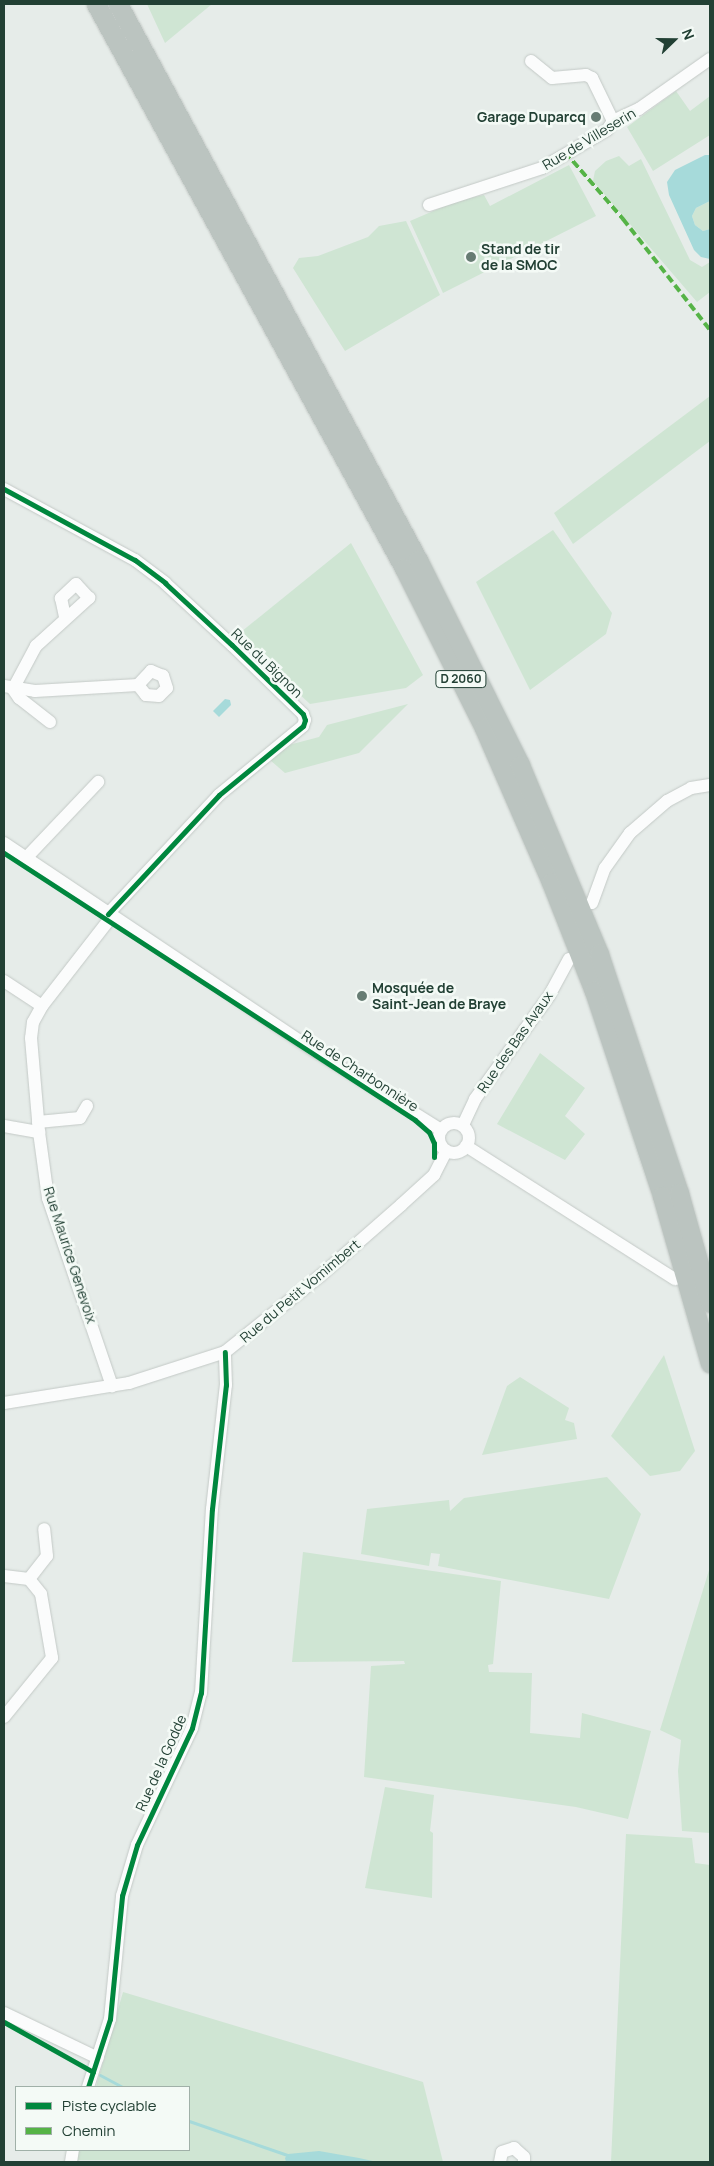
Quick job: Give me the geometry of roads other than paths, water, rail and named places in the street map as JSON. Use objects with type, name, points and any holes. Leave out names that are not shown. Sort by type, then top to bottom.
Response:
[{"type":"highway","name":"D 2060","points":[[97,4],[404,568],[455,666],[517,800],[590,982],[628,1088],[710,1363]]},
{"type":"highway","name":"D 2060","points":[[118,4],[418,560],[520,765],[605,972],[679,1193],[710,1303]]},
{"type":"street","name":"Rue de Villeserin","points":[[429,205],[542,168],[607,130],[613,120],[639,108],[710,59]]},
{"type":"street","points":[[531,61],[552,78],[592,78],[613,120]]},
{"type":"street","name":"Rue du Bignon","points":[[4,489],[135,560],[165,583],[296,707],[304,720],[303,726],[219,795],[110,915]]},
{"type":"street","points":[[8,688],[36,646],[65,617]]},
{"type":"street","points":[[8,688],[35,691],[138,685]]},
{"type":"street","points":[[8,688],[50,722]]},
{"type":"street","points":[[26,858],[98,782]]},
{"type":"street","points":[[592,903],[605,868],[630,833],[666,801],[692,788],[710,786]]},
{"type":"street","name":"Rue de Charbonnière","points":[[4,843],[110,915],[441,1130]]},
{"type":"street","name":"Rue Maurice Genevoix","points":[[110,915],[42,1006],[31,1030],[38,1127],[48,1198],[112,1386]]},
{"type":"street","name":"Rue des Bas Avaux","points":[[463,1126],[475,1099],[549,996],[569,959]]},
{"type":"street","points":[[4,981],[42,1006]]},
{"type":"street","points":[[4,1126],[38,1127],[80,1118],[87,1106]]},
{"type":"street","points":[[453,1122],[463,1126],[468,1133],[466,1146],[455,1153],[446,1151],[439,1139],[441,1130],[453,1122]]},
{"type":"street","points":[[466,1146],[676,1279]]},
{"type":"street","name":"Rue du Petit Vomimbert","points":[[4,1403],[112,1386],[161,1375],[225,1352],[320,1276],[434,1175],[446,1151]]},
{"type":"street","name":"Rue de la Godde","points":[[88,2086],[110,2019],[122,1896],[137,1845],[192,1728],[201,1693],[212,1509],[226,1384],[225,1352]]},
{"type":"street","points":[[29,1579],[47,1556],[44,1529]]},
{"type":"street","points":[[4,1576],[29,1579]]},
{"type":"street","points":[[4,1717],[52,1658],[43,1603],[29,1579]]},
{"type":"street","points":[[4,2013],[98,2058]]},
{"type":"street","points":[[500,2162],[502,2152],[514,2148],[524,2157],[524,2162]]},
{"type":"water","points":[[705,155],[710,155],[710,201],[696,208],[692,216],[695,225],[703,231],[710,229],[710,259],[701,257],[694,250],[669,195],[667,182],[675,170]]},
{"type":"water","points":[[225,699],[230,700],[231,705],[219,717],[213,711]]},
{"type":"water","points":[[319,2151],[377,2162],[286,2162],[285,2158],[288,2154]]},
{"type":"waterway","points":[[100,2075],[121,2086]]},
{"type":"waterway","points":[[190,2121],[290,2156]]},
{"type":"place","name":"Garage Duparcq","points":[[596,117]]},
{"type":"place","name":"Stand de tir de la SMOC","points":[[471,257]]},
{"type":"place","name":"Mosquée de Saint-Jean de Braye","points":[[362,996]]}]
